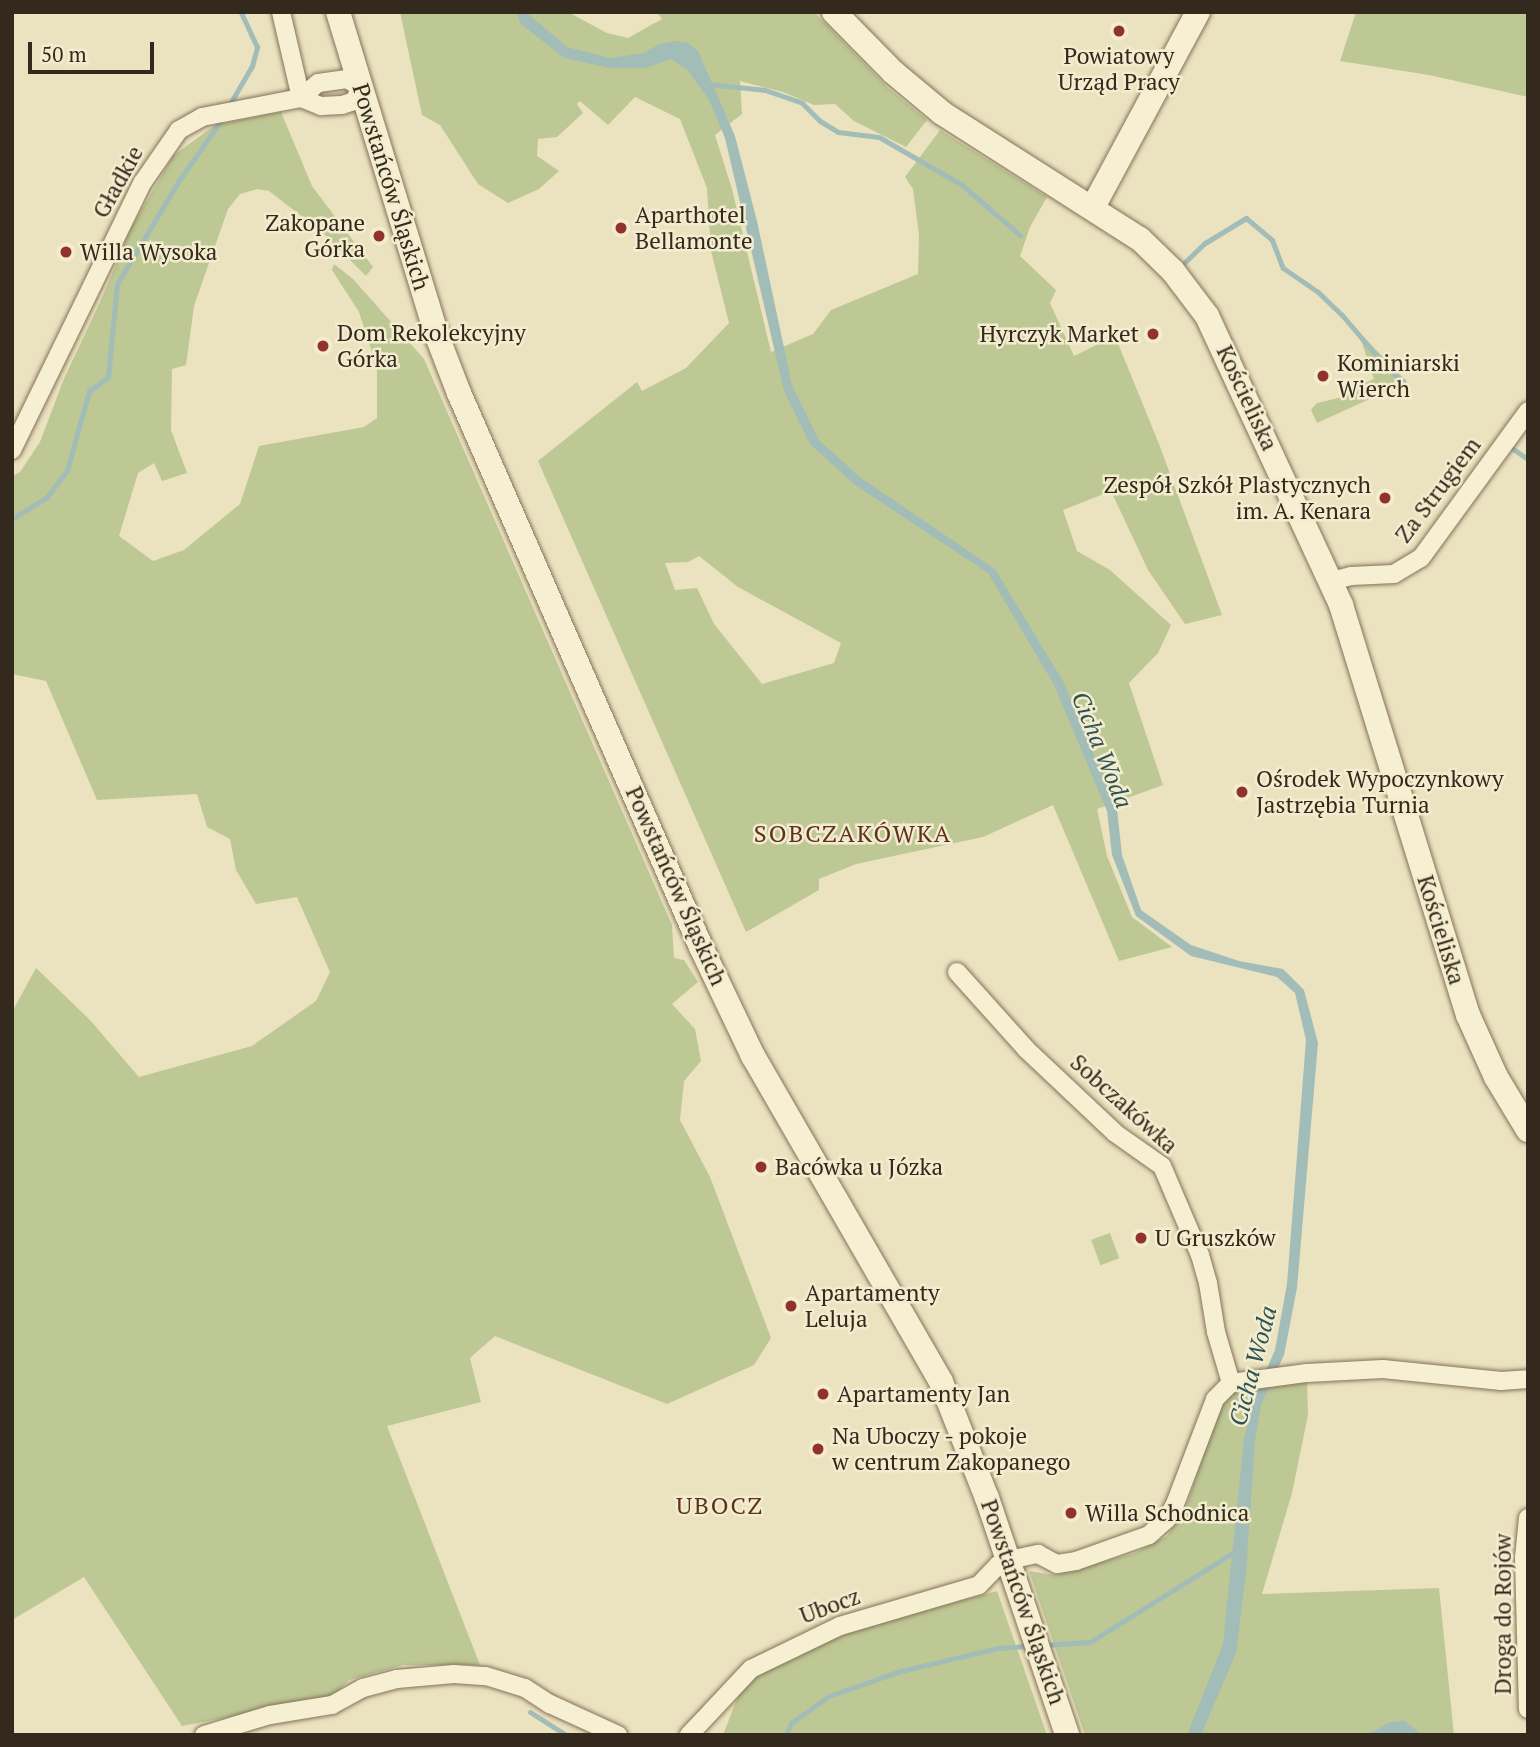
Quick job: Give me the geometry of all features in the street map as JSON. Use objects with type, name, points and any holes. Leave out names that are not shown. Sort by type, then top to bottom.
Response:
[{"type":"street","points":[[281,12],[301,98]]},
{"type":"street","name":"Powstańców Śląskich","points":[[338,12],[437,337],[696,935],[760,1068],[941,1382],[965,1436],[1065,1729]]},
{"type":"street","name":"Kościeliska","points":[[834,12],[893,72],[942,113],[1128,229],[1160,257],[1207,316],[1331,581],[1353,639],[1468,1015],[1496,1077],[1528,1130]]},
{"type":"street","points":[[1093,207],[1198,12]]},
{"type":"street","name":"Gładkie","points":[[12,450],[143,182],[178,130],[202,117],[301,98],[318,83],[347,79],[361,88],[354,101],[342,105],[321,106],[301,98]]},
{"type":"street","name":"Za Strugiem","points":[[1331,581],[1350,576],[1394,574],[1421,558],[1528,411]]},
{"type":"street","name":"Sobczakówka","points":[[957,972],[1026,1049],[1105,1124],[1162,1166],[1200,1255],[1216,1332],[1238,1382]]},
{"type":"street","points":[[1012,1568],[1038,1554],[1057,1564],[1094,1555],[1149,1535],[1167,1519],[1175,1504],[1215,1399],[1238,1382],[1307,1373],[1383,1368],[1500,1381],[1528,1379]]},
{"type":"street","name":"Droga do Rojów","points":[[1528,1518],[1524,1558],[1528,1709]]},
{"type":"street","name":"Ubocz","points":[[690,1735],[751,1669],[782,1652],[840,1626],[979,1586],[998,1565],[1012,1568]]},
{"type":"street","points":[[204,1735],[270,1715],[332,1705],[363,1688],[397,1679],[465,1674],[486,1676],[525,1688],[550,1704],[618,1735]]},
{"type":"green space","points":[[400,12],[568,12],[607,33],[628,38],[662,19],[657,12],[814,12],[888,88],[927,120],[906,147],[854,121],[835,104],[814,105],[783,92],[740,81],[742,114],[715,135],[732,189],[771,352],[813,334],[831,310],[918,274],[919,235],[913,189],[905,177],[940,130],[1047,197],[1030,227],[1020,256],[1056,290],[1050,303],[1074,356],[1115,336],[1159,444],[1222,615],[1185,624],[1148,570],[1111,491],[1063,510],[1077,551],[1110,570],[1171,625],[1158,653],[1129,683],[1163,785],[1097,809],[1107,856],[1132,917],[1172,947],[1119,961],[1053,805],[983,837],[856,864],[819,879],[819,890],[746,932],[538,461],[637,382],[642,391],[686,368],[729,323],[711,251],[707,188],[680,119],[635,97],[608,125],[580,101],[577,104],[583,113],[557,137],[538,139],[537,156],[559,171],[539,189],[508,203],[478,184],[440,125],[422,115]],"holes":[[[699,556],[738,587],[841,643],[834,663],[762,684],[714,624],[697,588],[675,590],[665,563],[688,562]]]},
{"type":"green space","points":[[1356,12],[1528,12],[1528,97],[1429,75],[1340,61]]},
{"type":"green space","points":[[281,112],[312,186],[373,267],[366,276],[321,231],[269,191],[258,189],[240,194],[228,209],[194,306],[186,365],[172,369],[171,430],[187,473],[162,481],[154,463],[138,473],[119,536],[153,561],[184,550],[240,504],[259,446],[364,427],[377,418],[377,368],[359,312],[332,270],[334,264],[353,279],[424,359],[672,925],[674,958],[684,960],[698,982],[672,1004],[695,1029],[701,1061],[684,1081],[680,1120],[710,1177],[771,1338],[754,1365],[667,1404],[495,1336],[470,1358],[481,1402],[387,1426],[480,1665],[403,1665],[349,1680],[332,1697],[182,1726],[84,1577],[12,1620],[12,1012],[36,968],[90,1020],[139,1077],[252,1046],[316,1001],[330,972],[297,897],[256,904],[236,870],[230,839],[207,827],[197,794],[97,800],[46,681],[12,674],[12,476],[20,472],[40,442],[63,381],[131,228],[173,156],[215,125]]},
{"type":"green space","points":[[1358,331],[1407,382],[1317,423],[1311,410],[1317,403],[1343,397],[1343,393],[1374,379]]},
{"type":"green space","points":[[1110,1233],[1119,1258],[1100,1265],[1091,1240]]},
{"type":"green space","points":[[1307,1381],[1308,1415],[1292,1493],[1262,1594],[1439,1588],[1454,1735],[1085,1735],[1029,1571],[1055,1575],[1135,1553],[1167,1536],[1187,1505],[1217,1412],[1234,1393]]},
{"type":"green space","points":[[997,1591],[1047,1735],[723,1735],[742,1686],[776,1650]]},
{"type":"water","points":[[516,12],[526,12],[567,47],[610,58],[644,53],[660,44],[676,41],[688,43],[698,51],[735,136],[757,221],[792,385],[819,440],[861,478],[995,569],[1063,681],[1117,809],[1122,855],[1141,910],[1191,945],[1239,961],[1283,969],[1304,990],[1318,1043],[1297,1288],[1284,1355],[1261,1405],[1255,1441],[1246,1573],[1236,1653],[1201,1735],[1187,1735],[1223,1644],[1244,1438],[1255,1396],[1275,1350],[1287,1284],[1306,1040],[1295,993],[1277,977],[1191,956],[1136,916],[1112,855],[1107,811],[1054,685],[988,573],[855,485],[810,444],[784,391],[725,138],[709,100],[688,70],[671,59],[646,68],[610,68],[564,58],[521,24]]},
{"type":"water","points":[[1405,1721],[1422,1735],[1367,1735],[1390,1722]]},
{"type":"waterway","points":[[228,107],[252,66],[257,47],[241,12]]},
{"type":"waterway","points":[[708,84],[765,90],[802,103],[820,121],[838,132],[879,137],[962,185],[1020,235]]},
{"type":"waterway","points":[[12,519],[47,497],[67,470],[89,391],[108,377],[117,284],[178,182],[222,119]]},
{"type":"waterway","points":[[1185,262],[1205,243],[1246,218],[1272,240],[1283,268],[1318,292],[1342,315],[1387,368],[1403,381]]},
{"type":"waterway","points":[[1513,449],[1528,459]]},
{"type":"waterway","points":[[1042,1645],[1090,1642],[1237,1550]]},
{"type":"waterway","points":[[786,1735],[791,1723],[829,1696],[897,1672],[998,1648],[1029,1646]]},
{"type":"waterway","points":[[530,1712],[566,1735]]},
{"type":"place","name":"Powiatowy Urząd Pracy","points":[[1119,31]]},
{"type":"place","name":"Aparthotel Bellamonte","points":[[621,228]]},
{"type":"place","name":"Zakopane Górka","points":[[379,236]]},
{"type":"place","name":"Willa Wysoka","points":[[66,252]]},
{"type":"place","name":"Hyrczyk Market","points":[[1153,334]]},
{"type":"place","name":"Dom Rekolekcyjny Górka","points":[[323,346]]},
{"type":"place","name":"Kominiarski Wierch","points":[[1323,376]]},
{"type":"place","name":"Zespół Szkół Plastycznych im. A. Kenara","points":[[1385,498]]},
{"type":"place","name":"Ośrodek Wypoczynkowy Jastrzębia Turnia","points":[[1242,792]]},
{"type":"place","name":"Bacówka u Józka","points":[[761,1167]]},
{"type":"place","name":"U Gruszków","points":[[1141,1238]]},
{"type":"place","name":"Apartamenty Leluja","points":[[791,1306]]},
{"type":"place","name":"Apartamenty Jan","points":[[823,1394]]},
{"type":"place","name":"Na Uboczy - pokoje w centrum Zakopanego","points":[[818,1449]]},
{"type":"place","name":"Willa Schodnica","points":[[1071,1513]]},
{"type":"district","name":"SOBCZAKÓWKA","points":[[853,834]]},
{"type":"district","name":"UBOCZ","points":[[720,1506]]},
{"type":"water label","name":"Cicha Woda","points":[[1102,750]]},
{"type":"water label","name":"Cicha Woda","points":[[1253,1366]]}]
